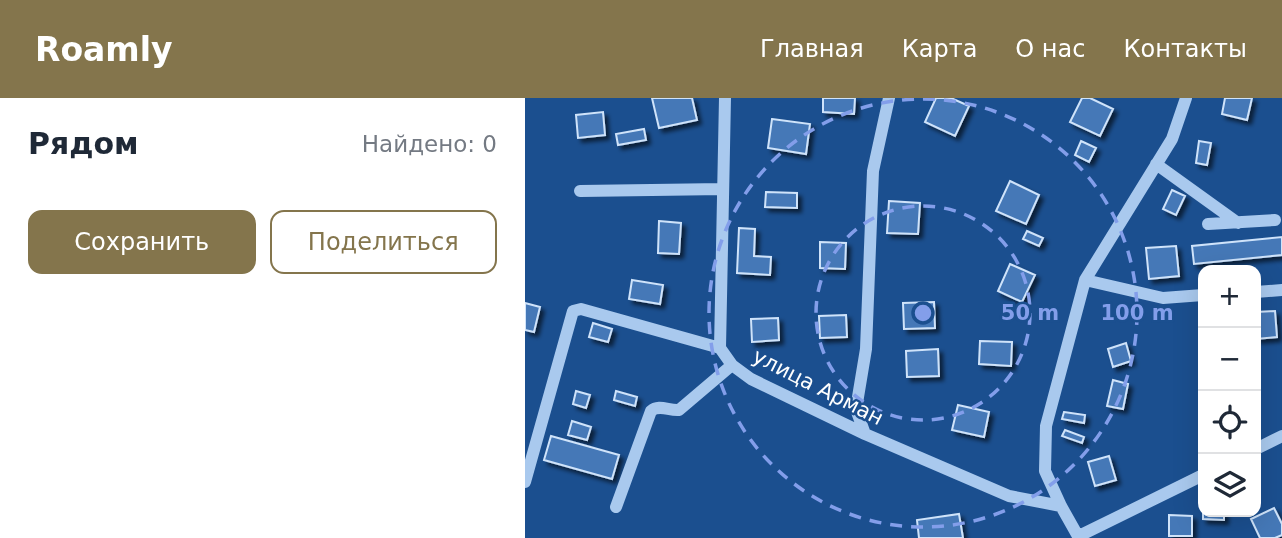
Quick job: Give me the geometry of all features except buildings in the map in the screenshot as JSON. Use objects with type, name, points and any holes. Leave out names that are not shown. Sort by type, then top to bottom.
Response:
[{"type":"street","points":[[525,482],[572,312],[581,309],[720,348],[725,98]]},
{"type":"street","points":[[865,434],[857,412],[857,403],[866,349],[873,171],[889,98]]},
{"type":"street","points":[[1186,98],[1172,139],[1085,279],[1046,426],[1045,471],[1079,537],[1198,478]]},
{"type":"street","points":[[1156,164],[1238,223]]},
{"type":"street","points":[[580,191],[723,189]]},
{"type":"street","points":[[1208,225],[1275,220]]},
{"type":"street","points":[[1085,279],[1163,298],[1198,295]]},
{"type":"street","points":[[1261,292],[1282,290]]},
{"type":"street","name":"улица Арман","points":[[720,348],[732,365],[751,379],[865,434],[1009,496],[1061,506]]},
{"type":"street","points":[[616,507],[651,411],[655,408],[679,410],[732,365]]},
{"type":"street","points":[[1261,446],[1282,436]]}]
